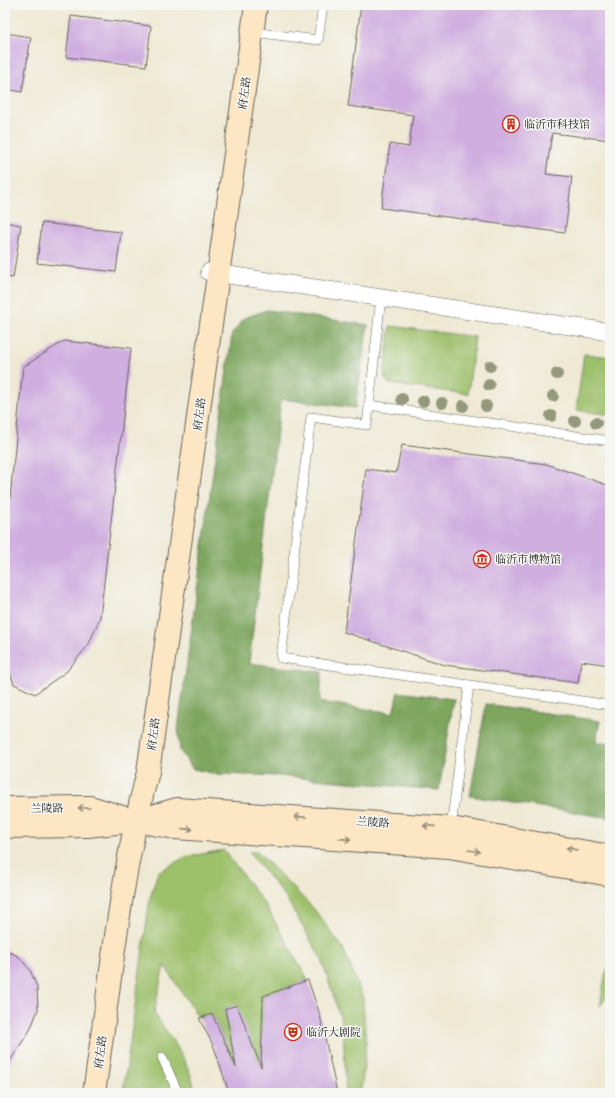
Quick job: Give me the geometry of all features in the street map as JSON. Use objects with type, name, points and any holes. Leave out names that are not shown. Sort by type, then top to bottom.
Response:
[{"type":"street","name":"府左路","points":[[214,273],[246,5]]},
{"type":"street","name":"府左路","points":[[104,1093],[137,864],[135,821],[138,772],[256,5]]},
{"type":"street","points":[[214,273],[610,332]]},
{"type":"street","name":"兰陵路","points":[[5,808],[90,807],[135,821],[175,828],[449,847],[610,875]]},
{"type":"street","name":"兰陵路","points":[[5,827],[87,826],[135,821],[177,809],[451,828],[610,856]]},
{"type":"street","name":"府左路","points":[[94,1093],[126,872],[135,821]]},
{"type":"lane","points":[[252,32],[318,40],[322,5]]},
{"type":"lane","points":[[382,297],[367,425],[311,417],[281,658],[610,705]]},
{"type":"lane","points":[[369,405],[610,441]]},
{"type":"lane","points":[[451,828],[469,685]]},
{"type":"lane","points":[[162,1057],[178,1093]]},
{"type":"green space","points":[[267,310],[368,325],[355,408],[281,399],[249,663],[322,672],[320,702],[393,713],[398,692],[454,699],[439,790],[280,776],[217,774],[193,769],[180,751],[178,728],[232,334],[244,318]]},
{"type":"green space","points":[[390,326],[475,337],[468,394],[389,384],[384,376]]},
{"type":"green space","points":[[584,354],[610,357],[610,415],[576,410]]},
{"type":"green space","points":[[486,704],[600,721],[596,742],[610,744],[610,818],[470,796]]},
{"type":"green space","points":[[224,850],[266,906],[308,980],[263,996],[261,1067],[225,1009],[236,1067],[212,1014],[199,1018],[164,965],[154,1013],[185,1061],[190,1072],[195,1093],[123,1093],[150,898],[158,872],[185,857]]},
{"type":"green space","points":[[249,852],[258,852],[314,909],[343,948],[363,998],[366,1045],[362,1085],[359,1093],[346,1093],[343,1026],[322,960],[286,898]]},
{"type":"green space","points":[[610,962],[610,993],[600,1006],[605,976]]},
{"type":"building","name":"临沂市科技馆","points":[[361,5],[610,5],[610,140],[552,133],[546,174],[572,177],[565,233],[381,208],[390,144],[409,147],[413,115],[348,106]]},
{"type":"building","points":[[71,16],[151,26],[146,66],[66,57]]},
{"type":"building","points":[[5,33],[31,37],[22,92],[5,89]]},
{"type":"building","points":[[5,222],[21,225],[13,278],[5,277]]},
{"type":"building","points":[[42,223],[121,232],[116,272],[37,263]]},
{"type":"building","points":[[64,341],[131,348],[100,617],[89,644],[67,671],[35,694],[14,684],[5,658],[5,549],[23,367]]},
{"type":"building","name":"临沂市博物馆","points":[[402,445],[546,464],[610,486],[610,665],[581,661],[578,683],[445,665],[344,632],[366,469],[396,473]]},
{"type":"building","points":[[5,950],[18,956],[30,970],[37,987],[38,1010],[30,1030],[10,1061],[6,1085],[8,1093],[5,1093]]},
{"type":"building","name":"临沂大剧院","points":[[308,980],[320,1015],[337,1093],[229,1093],[214,1047],[199,1018],[212,1014],[236,1067],[225,1009],[237,1005],[261,1067],[263,996]]},
{"type":"place","name":"临沂市科技馆","points":[[511,124]]},
{"type":"place","name":"临沂市博物馆","points":[[482,559]]},
{"type":"place","name":"临沂大剧院","points":[[293,1032]]}]
